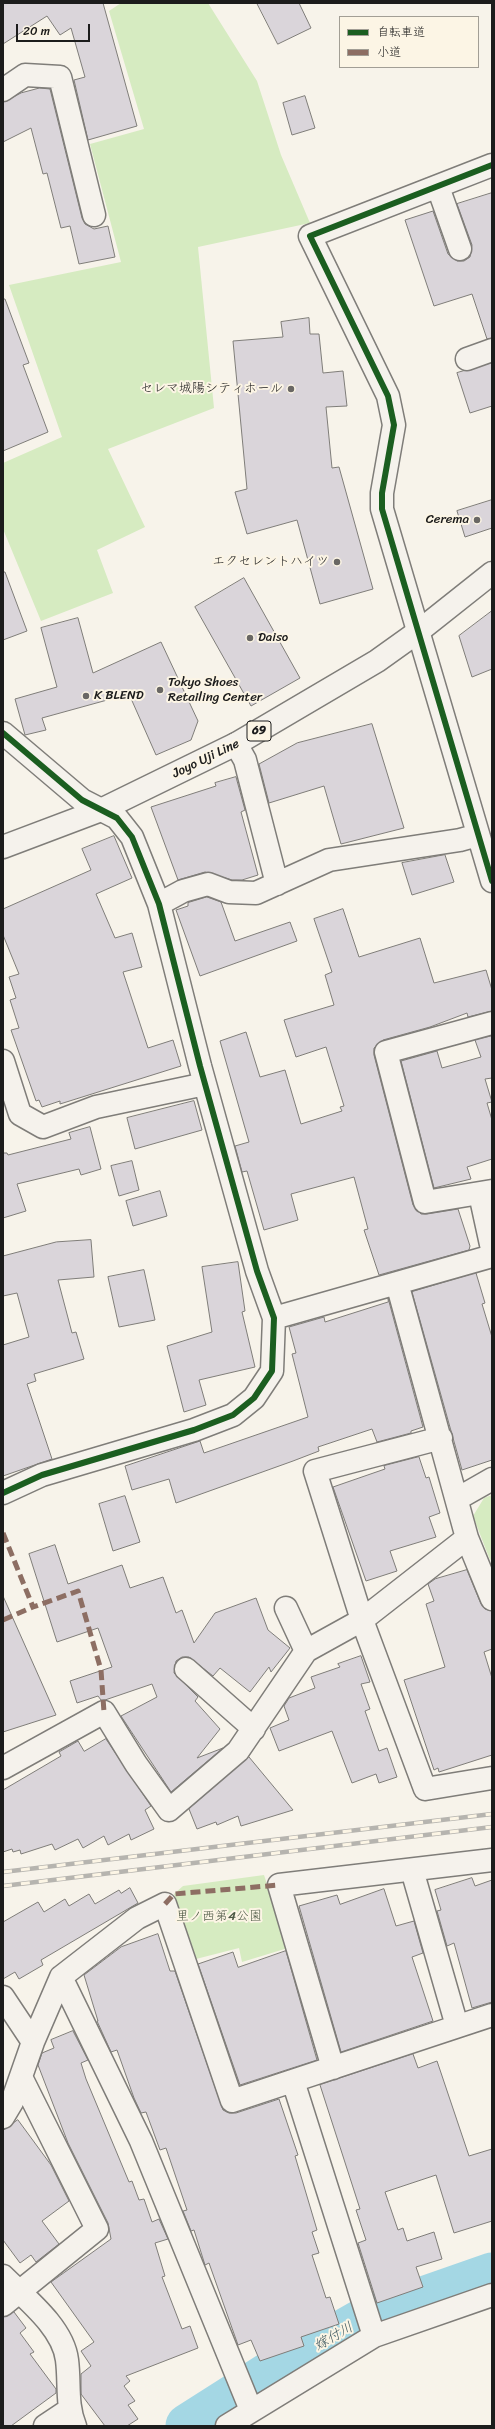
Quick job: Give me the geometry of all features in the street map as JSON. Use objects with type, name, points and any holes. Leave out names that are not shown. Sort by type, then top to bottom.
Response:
[{"type":"street","points":[[3,90],[25,75],[60,77],[94,215]]},
{"type":"street","points":[[492,165],[310,236],[388,396],[394,425],[382,493],[382,509],[492,881]]},
{"type":"street","points":[[438,187],[460,249]]},
{"type":"street","points":[[467,359],[492,350]]},
{"type":"street","name":"Joyo Uji Line","points":[[3,847],[101,810],[236,744],[362,670],[419,632],[492,573]]},
{"type":"street","points":[[3,733],[82,800],[117,818],[132,837],[159,904],[205,1084],[257,1271],[274,1318],[272,1371],[254,1398],[233,1415],[194,1430],[42,1475],[3,1493]]},
{"type":"street","points":[[236,744],[244,760],[277,884]]},
{"type":"street","points":[[159,904],[183,891],[208,884],[228,892],[256,893],[329,860],[430,845],[478,835]]},
{"type":"street","points":[[492,1023],[386,1052],[425,1202],[486,1193],[492,1249]]},
{"type":"street","points":[[3,1061],[20,1114],[43,1127],[96,1107],[205,1084]]},
{"type":"street","points":[[274,1318],[492,1256]]},
{"type":"street","points":[[397,1283],[441,1438],[467,1538],[492,1599]]},
{"type":"street","points":[[441,1438],[315,1471],[362,1620],[425,1789],[492,1778]]},
{"type":"street","points":[[457,1499],[492,1479]]},
{"type":"street","points":[[3,1768],[104,1712],[136,1764],[168,1810],[238,1751],[306,1651],[362,1620],[467,1538]]},
{"type":"street","points":[[286,1608],[306,1651]]},
{"type":"street","points":[[186,1669],[254,1728]]},
{"type":"street","points":[[333,2068],[279,1885],[492,1860]]},
{"type":"street","points":[[412,1870],[457,2026]]},
{"type":"street","points":[[3,2117],[12,2102],[33,2042],[61,1977],[137,1918],[165,1904],[232,2101],[492,2015]]},
{"type":"street","points":[[61,1977],[141,2141],[251,2410]]},
{"type":"street","points":[[3,1997],[33,2042]]},
{"type":"street","points":[[11,2299],[96,2229],[21,2077]]},
{"type":"street","points":[[293,2081],[374,2336]]},
{"type":"street","points":[[3,2276],[11,2299],[52,2324],[67,2358],[72,2418],[45,2426]]},
{"type":"street","points":[[227,2426],[374,2336],[492,2295]]},
{"type":"green space","points":[[121,3],[208,3],[257,81],[281,155],[310,223],[198,247],[214,408],[108,449],[145,527],[97,550],[113,593],[41,621],[3,529],[3,463],[62,437],[9,285],[121,262],[90,144],[144,129],[109,11]]},
{"type":"green space","points":[[492,1495],[492,1559],[490,1560],[473,1516],[484,1498]]},
{"type":"green space","name":"里ノ西第4公園","points":[[264,1875],[288,1948],[242,1962],[239,1948],[196,1959],[174,1894],[183,1886]]},
{"type":"building","points":[[3,3],[103,3],[137,126],[88,140],[74,80],[85,77],[71,28],[60,35],[47,16],[3,44]]},
{"type":"building","points":[[257,3],[299,3],[311,28],[278,44]]},
{"type":"building","points":[[40,88],[50,89],[82,218],[85,224],[94,229],[108,226],[115,257],[79,264],[70,226],[61,228],[47,173],[43,174],[31,128],[3,142],[3,102],[21,93]]},
{"type":"building","points":[[305,96],[315,128],[292,135],[283,103]]},
{"type":"building","points":[[492,193],[492,338],[487,339],[472,294],[434,306],[405,220],[433,211],[448,254],[457,261],[464,261],[470,257],[472,245],[457,204]]},
{"type":"building","points":[[3,299],[5,299],[29,363],[23,365],[48,432],[3,451]]},
{"type":"building","points":[[309,318],[310,334],[319,334],[323,373],[343,371],[347,406],[326,407],[332,468],[339,467],[373,589],[320,604],[297,520],[247,534],[235,492],[247,489],[233,341],[283,337],[281,322]]},
{"type":"building","points":[[492,363],[492,406],[470,413],[457,373]]},
{"type":"building","points":[[492,500],[492,528],[465,537],[457,511]]},
{"type":"building","points":[[3,572],[5,572],[27,631],[3,640]]},
{"type":"building","points":[[244,578],[300,678],[251,706],[195,607]]},
{"type":"building","points":[[492,611],[492,669],[472,677],[459,636]]},
{"type":"building","points":[[78,618],[93,673],[161,642],[198,721],[191,740],[156,755],[129,694],[42,718],[46,730],[25,735],[15,699],[57,687],[41,628]]},
{"type":"building","points":[[372,724],[404,828],[341,844],[324,786],[269,803],[259,764],[297,743]]},
{"type":"building","points":[[236,777],[245,810],[241,812],[258,875],[242,880],[232,880],[205,872],[178,880],[151,807],[216,786],[215,783]]},
{"type":"building","points":[[114,836],[132,878],[96,894],[115,938],[132,933],[142,967],[123,972],[148,1048],[173,1040],[181,1066],[60,1104],[60,1101],[42,1107],[39,1100],[36,1101],[11,1030],[19,1028],[10,1000],[16,998],[9,977],[19,974],[3,935],[3,909],[91,870],[82,849]]},
{"type":"building","points":[[445,855],[454,882],[412,895],[402,863]]},
{"type":"building","points":[[207,897],[221,902],[235,941],[290,922],[297,941],[200,976],[176,910],[188,906],[188,903]]},
{"type":"building","points":[[343,909],[359,957],[420,938],[434,983],[486,970],[492,990],[492,1011],[468,1017],[467,1013],[430,1027],[383,1040],[374,1048],[374,1055],[413,1205],[421,1214],[458,1209],[470,1246],[469,1250],[379,1275],[364,1230],[368,1229],[354,1177],[291,1194],[298,1220],[264,1230],[247,1171],[242,1172],[235,1146],[249,1142],[220,1041],[246,1032],[260,1077],[285,1070],[301,1124],[342,1111],[340,1107],[344,1106],[326,1047],[296,1057],[284,1020],[334,1005],[325,975],[332,972],[314,919]]},
{"type":"building","points":[[492,1036],[492,1078],[485,1079],[492,1102],[487,1103],[492,1120],[492,1159],[467,1167],[471,1179],[434,1188],[401,1061],[437,1051],[442,1068],[481,1057],[475,1040]]},
{"type":"building","points":[[194,1101],[202,1130],[135,1149],[127,1118]]},
{"type":"building","points":[[90,1127],[101,1169],[81,1175],[79,1169],[17,1184],[26,1211],[3,1218],[3,1153],[7,1153],[8,1155],[71,1139],[69,1133]]},
{"type":"building","points":[[132,1161],[139,1190],[119,1196],[111,1166]]},
{"type":"building","points":[[160,1191],[167,1216],[133,1226],[126,1201]]},
{"type":"building","points":[[91,1240],[94,1277],[58,1280],[72,1333],[76,1332],[84,1359],[34,1374],[36,1381],[27,1384],[52,1459],[3,1476],[3,1345],[29,1337],[17,1293],[3,1296],[3,1256],[56,1242]]},
{"type":"building","points":[[238,1262],[245,1311],[242,1312],[255,1367],[199,1380],[206,1405],[184,1412],[167,1346],[212,1332],[202,1267]]},
{"type":"building","points":[[144,1270],[155,1320],[119,1327],[108,1277]]},
{"type":"building","points":[[476,1273],[485,1303],[482,1304],[492,1337],[492,1460],[462,1470],[412,1292]]},
{"type":"building","points":[[388,1298],[423,1427],[411,1431],[411,1433],[377,1442],[372,1429],[318,1447],[319,1451],[176,1503],[169,1479],[132,1490],[125,1466],[200,1441],[204,1453],[308,1417],[292,1354],[296,1353],[289,1327],[324,1317],[325,1322],[388,1302]]},
{"type":"building","points":[[419,1457],[426,1478],[429,1477],[440,1513],[429,1517],[436,1537],[390,1551],[397,1571],[366,1581],[333,1487],[385,1469],[384,1466]]},
{"type":"building","points":[[125,1496],[140,1542],[113,1551],[99,1504]]},
{"type":"building","points":[[55,1545],[68,1584],[122,1565],[130,1588],[163,1577],[176,1613],[182,1610],[194,1643],[215,1613],[256,1598],[268,1630],[290,1648],[271,1672],[269,1667],[250,1692],[220,1668],[213,1676],[189,1657],[182,1657],[176,1661],[174,1673],[198,1697],[195,1701],[220,1729],[197,1758],[223,1748],[171,1792],[121,1716],[157,1697],[152,1684],[105,1700],[101,1700],[98,1696],[77,1703],[70,1681],[112,1667],[98,1628],[57,1642],[29,1554]]},
{"type":"building","points":[[467,1570],[481,1604],[485,1609],[492,1611],[492,1649],[484,1652],[492,1678],[492,1755],[439,1772],[438,1768],[434,1770],[404,1680],[445,1667],[426,1604],[434,1601],[428,1584],[435,1579]]},
{"type":"building","points":[[3,1596],[56,1715],[3,1732]]},
{"type":"building","points":[[361,1656],[370,1682],[361,1684],[370,1709],[365,1711],[379,1751],[387,1748],[397,1777],[379,1783],[376,1774],[352,1783],[332,1731],[279,1751],[270,1728],[289,1720],[284,1706],[289,1698],[315,1688],[311,1677],[340,1667],[338,1664]]},
{"type":"building","points":[[106,1739],[151,1806],[145,1810],[154,1829],[131,1840],[129,1834],[108,1845],[104,1836],[83,1848],[78,1839],[55,1850],[52,1844],[21,1854],[20,1850],[13,1852],[12,1849],[3,1852],[3,1790],[61,1756],[59,1752],[78,1741],[84,1751]]},
{"type":"building","points":[[249,1757],[293,1810],[241,1826],[238,1816],[217,1825],[216,1822],[197,1829],[189,1809]]},
{"type":"building","points":[[472,1878],[475,1886],[492,1880],[492,2002],[472,2008],[454,1943],[447,1946],[437,1911],[441,1910],[435,1890]]},
{"type":"building","points":[[130,1888],[138,1903],[41,1960],[43,1965],[19,1979],[15,1972],[3,1979],[3,1922],[38,1902],[44,1912],[65,1899],[69,1906],[89,1894],[95,1904],[119,1890],[121,1893]]},
{"type":"building","points":[[384,1889],[396,1926],[414,1921],[423,1953],[412,1957],[433,2021],[341,2052],[299,1906],[337,1895],[340,1904]]},
{"type":"building","points":[[158,1934],[170,1971],[175,1971],[223,2110],[229,2113],[236,2113],[279,2099],[298,2155],[295,2156],[317,2230],[312,2232],[319,2253],[312,2255],[326,2298],[330,2297],[339,2324],[301,2337],[304,2346],[260,2361],[251,2340],[238,2345],[209,2263],[205,2265],[194,2230],[191,2231],[183,2211],[187,2210],[166,2148],[160,2150],[146,2112],[141,2113],[134,2098],[117,2050],[111,2052],[97,2021],[84,1975],[121,1947]]},
{"type":"building","points":[[286,1951],[317,2060],[240,2085],[198,1964],[233,1952],[238,1967]]},
{"type":"building","points":[[73,2031],[88,2060],[81,2063],[86,2079],[129,2182],[132,2181],[139,2200],[144,2199],[152,2222],[159,2219],[168,2239],[155,2243],[165,2276],[162,2277],[182,2329],[190,2326],[198,2348],[126,2376],[130,2381],[124,2386],[135,2401],[128,2405],[138,2419],[127,2426],[105,2426],[81,2394],[81,2374],[91,2366],[81,2351],[94,2342],[51,2282],[111,2239],[108,2223],[68,2143],[38,2065],[42,2053],[54,2048],[51,2040]]},
{"type":"building","points":[[413,2054],[418,2068],[437,2061],[469,2156],[492,2149],[492,2221],[454,2233],[436,2175],[385,2192],[398,2230],[403,2228],[407,2241],[434,2232],[442,2259],[416,2267],[423,2287],[377,2303],[358,2243],[366,2240],[356,2210],[360,2209],[320,2085]]},
{"type":"building","points":[[18,2120],[51,2165],[69,2201],[42,2221],[59,2244],[36,2262],[31,2255],[20,2263],[3,2240],[3,2131]]},
{"type":"building","points":[[14,2312],[26,2328],[20,2333],[34,2352],[30,2354],[56,2389],[56,2393],[11,2426],[3,2426],[3,2317]]},
{"type":"waterway","name":"嫁付川","points":[[188,2426],[276,2370],[366,2319],[492,2275]]},
{"type":"railway","points":[[3,1872],[492,1814]]},
{"type":"railway","points":[[3,1886],[492,1827]]},
{"type":"marked path","points":[[3,1533],[33,1607],[78,1591],[101,1670],[104,1712]]},
{"type":"marked path","points":[[3,1620],[33,1607]]},
{"type":"marked path","points":[[165,1904],[174,1894],[279,1885]]},
{"type":"cycle path","points":[[492,165],[310,236],[388,396],[394,425],[382,493],[382,509],[492,881]]},
{"type":"cycle path","points":[[3,733],[82,800],[117,818],[132,837],[159,904],[200,1066],[257,1271],[274,1318],[272,1371],[254,1398],[233,1415],[194,1430],[42,1475],[3,1493]]},
{"type":"place","name":"セレマ城陽シティホール","points":[[291,389]]},
{"type":"place","name":"Cerema","points":[[477,520]]},
{"type":"place","name":"エクセレントハイツ","points":[[337,562]]},
{"type":"place","name":"Daiso","points":[[250,638]]},
{"type":"place","name":"Tokyo Shoes Retailing Center","points":[[160,690]]},
{"type":"place","name":"K BLEND","points":[[86,696]]}]
